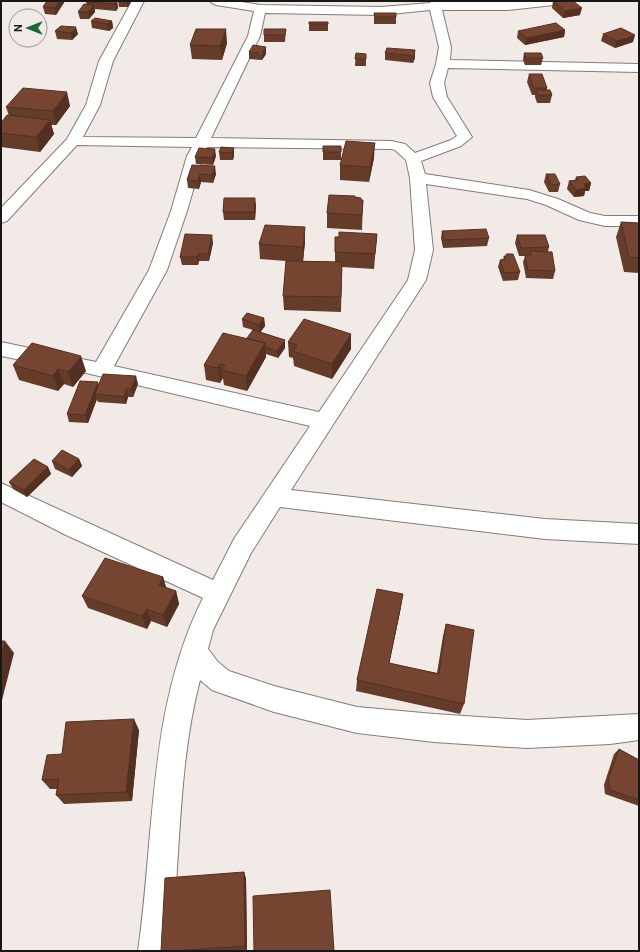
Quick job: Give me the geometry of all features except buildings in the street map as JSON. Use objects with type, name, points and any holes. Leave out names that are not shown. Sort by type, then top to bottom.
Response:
[{"type":"street","points":[[1,218],[73,141],[93,105],[106,61],[138,1]]},
{"type":"street","points":[[216,1],[260,9],[381,12],[436,4],[508,6],[554,1]]},
{"type":"street","points":[[416,169],[465,137],[440,97],[437,83],[443,64],[445,46],[436,4]]},
{"type":"street","points":[[101,371],[158,270],[180,211],[195,156],[254,36],[260,9]]},
{"type":"street","points":[[443,64],[639,68]]},
{"type":"street","points":[[73,141],[391,145],[400,147],[416,169],[424,250],[417,280],[242,546],[201,629],[196,653],[178,717],[168,792],[158,921],[154,951]]},
{"type":"street","points":[[416,169],[528,195],[552,202],[585,217],[605,221],[639,221]]},
{"type":"street","points":[[1,349],[53,359],[254,407],[323,421]]},
{"type":"street","points":[[1,493],[219,594]]},
{"type":"street","points":[[273,497],[545,529],[639,534]]},
{"type":"street","points":[[196,653],[209,671],[221,681],[274,699],[357,720],[434,728],[527,734],[639,727]]}]
